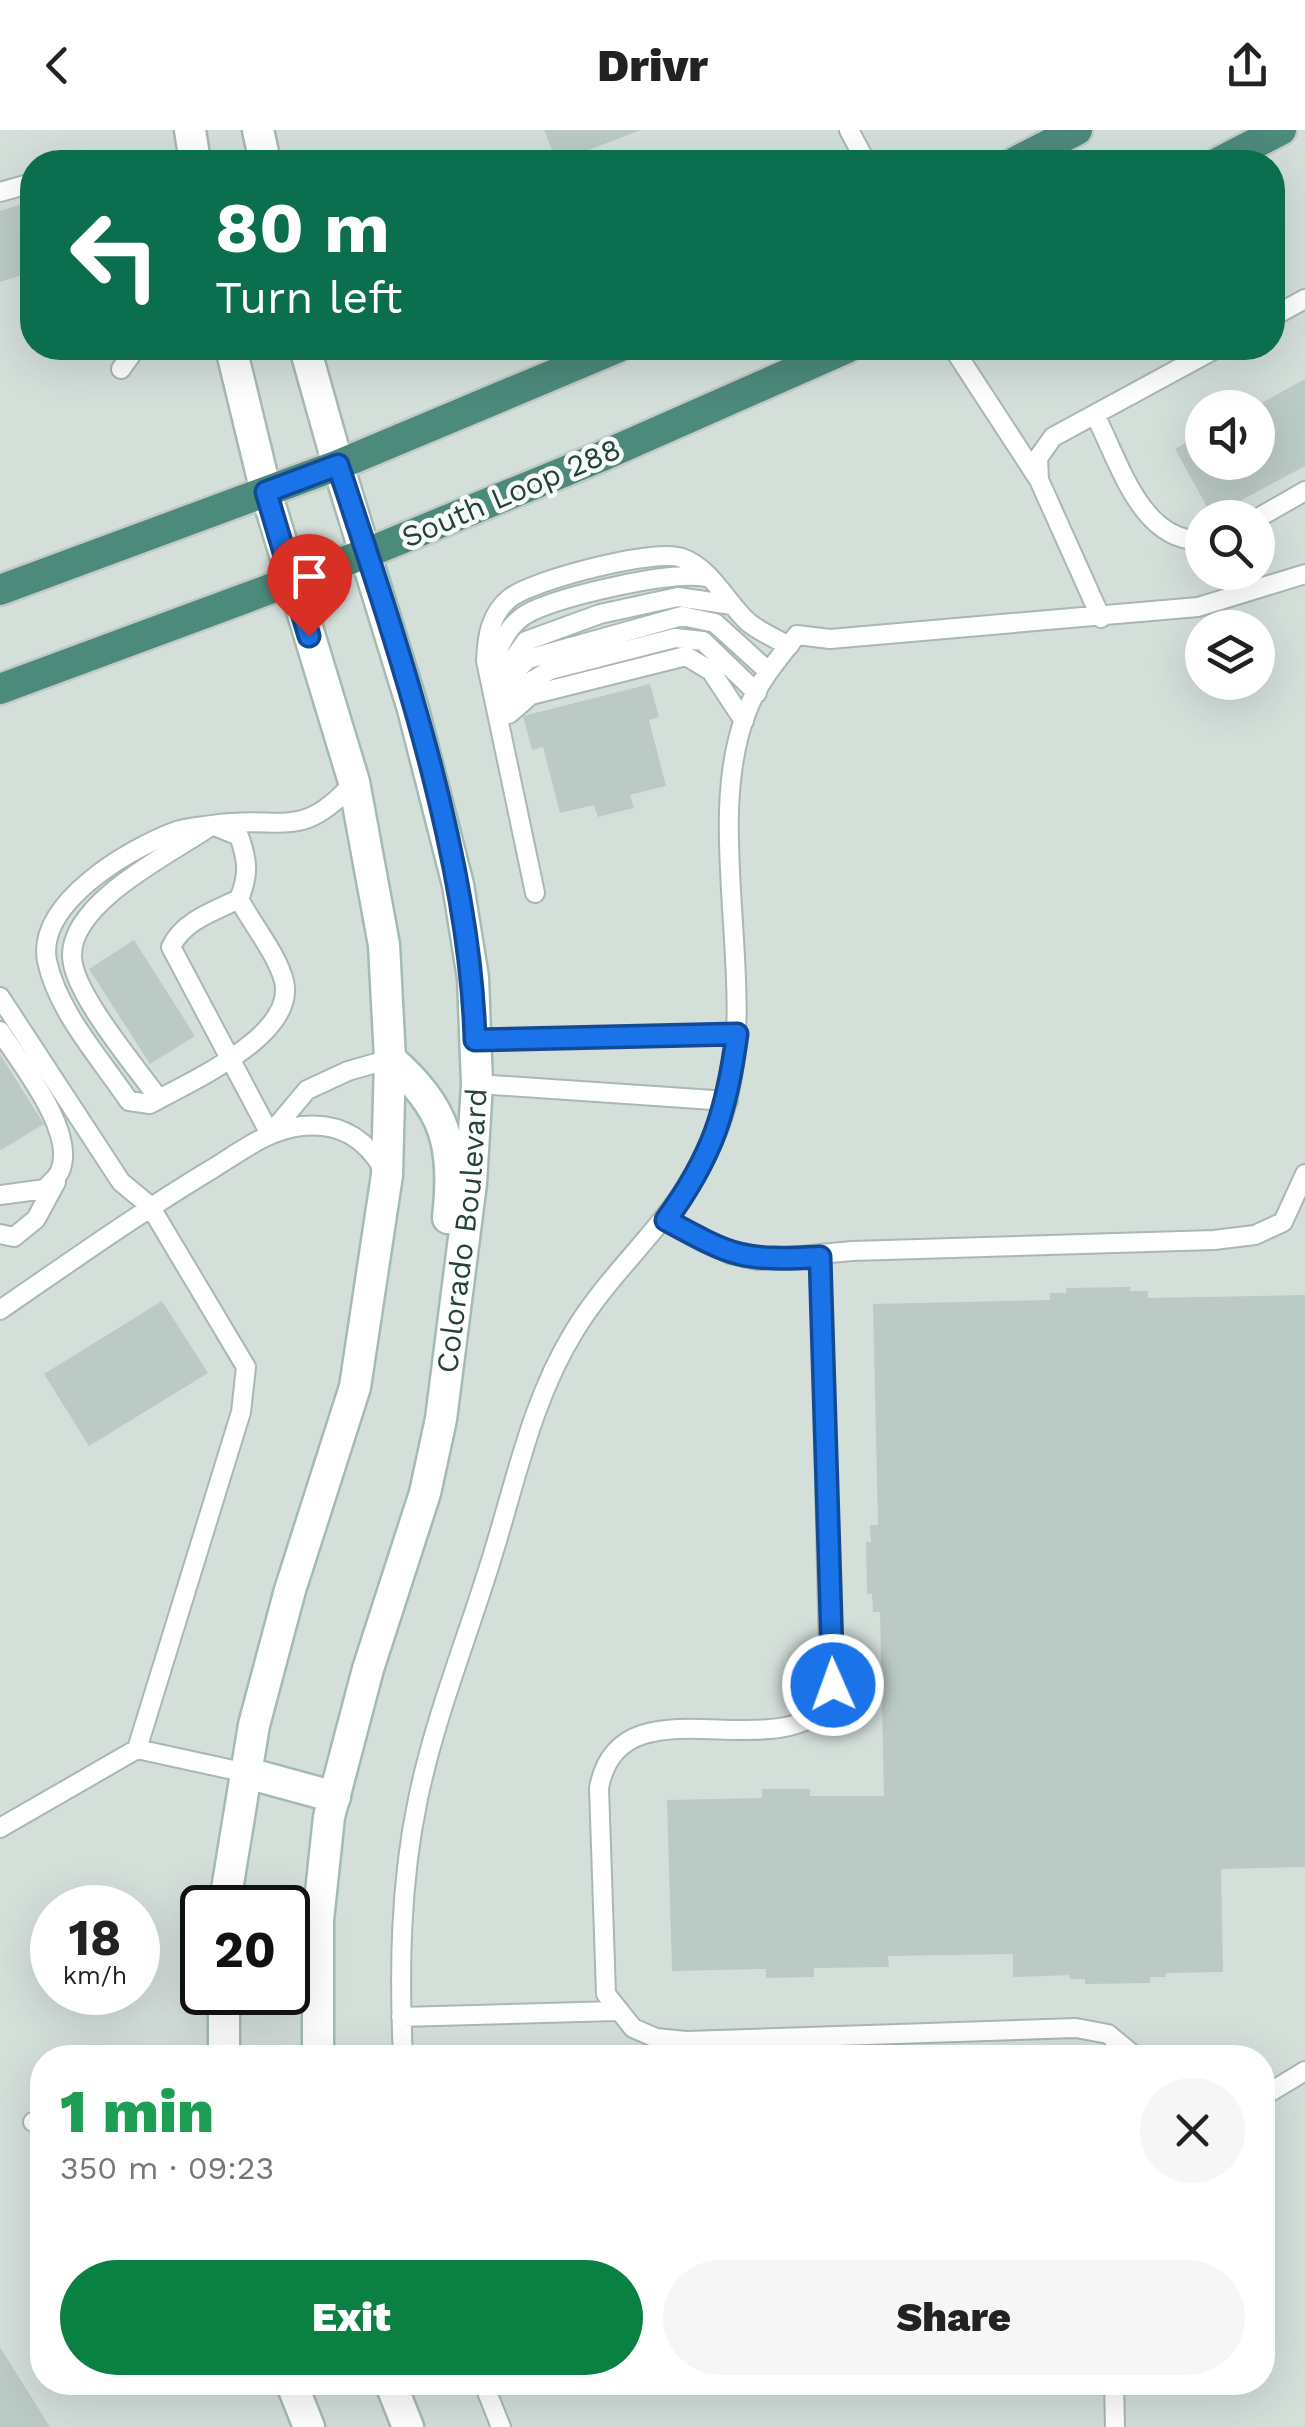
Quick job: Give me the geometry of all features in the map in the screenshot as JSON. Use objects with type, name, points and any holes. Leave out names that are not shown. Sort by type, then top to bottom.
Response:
[{"type":"highway","points":[[1038,150],[1077,130]]},
{"type":"highway","points":[[1243,150],[1281,130]]},
{"type":"highway","points":[[0,590],[338,465],[587,360]]},
{"type":"highway","name":"South Loop 288","points":[[0,689],[367,553],[600,457],[820,360]]},
{"type":"main road","points":[[228,1885],[254,1726],[290,1590],[355,1388],[387,1175],[390,1059],[384,945],[354,782],[290,580],[234,360]]},
{"type":"main road","name":"Colorado Boulevard","points":[[308,360],[367,553],[458,885],[474,978],[477,1084],[471,1183],[441,1419],[425,1493],[368,1669],[335,1797],[318,1920],[318,2045]]},
{"type":"main road","points":[[390,1059],[424,1088],[451,1145],[450,1205],[431,1375],[441,1419]]},
{"type":"main road","points":[[246,1773],[335,1797]]},
{"type":"main road","points":[[224,2015],[224,2045]]},
{"type":"main road","points":[[296,2395],[308,2427]]},
{"type":"main road","points":[[395,2395],[408,2427]]},
{"type":"lane","points":[[121,368],[127,360]]},
{"type":"lane","points":[[961,360],[1039,480],[1101,618]]},
{"type":"lane","points":[[1039,480],[1038,458],[1054,437],[1195,360]]},
{"type":"lane","points":[[1095,415],[1147,515],[1172,538],[1185,539]]},
{"type":"lane","points":[[1275,508],[1305,491]]},
{"type":"lane","points":[[535,893],[486,648],[491,625],[511,597],[667,554],[685,558],[711,578],[752,625],[789,646]]},
{"type":"lane","points":[[402,2045],[406,1890],[418,1800],[527,1436],[552,1370],[576,1328],[694,1182],[728,1101],[737,1034],[730,811],[733,763],[744,722],[768,671],[797,635],[830,639],[1198,608],[1305,574]]},
{"type":"lane","points":[[497,706],[512,657],[539,633],[659,599],[698,596],[732,604]]},
{"type":"lane","points":[[497,706],[513,674],[528,660],[682,616],[715,623],[768,671]]},
{"type":"lane","points":[[497,706],[532,678],[674,638],[703,641],[757,693]]},
{"type":"lane","points":[[497,706],[510,714],[531,695],[686,656],[711,671],[744,722]]},
{"type":"lane","points":[[239,899],[284,979],[285,1003],[274,1026],[230,1058],[150,1104],[129,1101],[62,1002],[46,957],[58,912],[90,878],[175,831],[252,819],[293,825],[329,810],[354,782]]},
{"type":"lane","points":[[212,825],[239,836],[247,857],[248,879],[239,899],[188,926],[177,934],[171,947],[270,1134]]},
{"type":"lane","points":[[159,1099],[84,991],[71,957],[78,928],[104,898],[212,825]]},
{"type":"lane","points":[[0,997],[121,1182],[150,1206],[246,1367],[242,1412],[137,1748],[0,1828]]},
{"type":"lane","points":[[0,1031],[52,1113],[62,1140],[61,1171],[36,1219],[14,1237],[0,1234]]},
{"type":"lane","points":[[475,1040],[737,1034]]},
{"type":"lane","points":[[270,1134],[307,1090],[348,1071],[390,1059]]},
{"type":"lane","points":[[477,1084],[728,1101]]},
{"type":"lane","points":[[0,1310],[150,1206],[270,1134],[302,1126],[333,1128],[369,1144],[387,1175]]},
{"type":"lane","points":[[0,1194],[45,1189],[61,1171]]},
{"type":"lane","points":[[666,1220],[730,1254],[757,1260],[852,1251],[1255,1235],[1283,1222],[1305,1174]]},
{"type":"lane","points":[[820,1257],[830,1702],[803,1725],[655,1730],[614,1752],[603,1766],[599,1788],[606,1994],[633,2028],[656,2038],[686,2041],[1076,2028],[1108,2034],[1121,2045]]},
{"type":"lane","points":[[137,1748],[246,1773]]},
{"type":"lane","points":[[401,2017],[617,2011]]},
{"type":"lane","points":[[1275,2089],[1305,2071]]},
{"type":"lane","points":[[487,2395],[501,2427]]},
{"type":"lane","points":[[1114,2395],[1115,2427]]},
{"type":"shaded area","points":[[0,130],[1305,130],[1305,2427],[0,2427]]},
{"type":"building","points":[[544,130],[641,130],[588,150],[552,150]]},
{"type":"building","points":[[20,205],[20,276],[0,282],[0,211]]},
{"type":"building","points":[[1305,379],[1305,466],[1242,500],[1203,500],[1192,480],[1275,480],[1275,396]]},
{"type":"building","points":[[1185,443],[1185,467],[1175,449]]},
{"type":"building","points":[[650,684],[659,717],[649,720],[666,786],[630,795],[634,808],[598,817],[594,805],[560,813],[543,747],[532,750],[523,716]]},
{"type":"building","points":[[134,940],[195,1036],[150,1064],[89,969]]},
{"type":"building","points":[[0,1054],[44,1124],[1,1150],[0,1148]]},
{"type":"building","points":[[1130,1287],[1130,1291],[1148,1291],[1148,1298],[1305,1295],[1305,1867],[1221,1869],[1223,1972],[1166,1973],[1166,1977],[1150,1977],[1150,1983],[1085,1984],[1085,1979],[1070,1979],[1070,1975],[1013,1977],[1013,1954],[888,1956],[889,1967],[814,1968],[814,1977],[766,1978],[766,1969],[672,1971],[667,1800],[762,1798],[762,1789],[810,1789],[810,1796],[884,1796],[880,1612],[873,1612],[872,1594],[867,1594],[866,1542],[871,1542],[870,1525],[878,1525],[873,1304],[1050,1300],[1050,1293],[1066,1293],[1066,1288]]},
{"type":"building","points":[[162,1301],[208,1373],[89,1446],[44,1374]]},
{"type":"building","points":[[0,2347],[50,2427],[0,2427]]},
{"type":"route","points":[[309,636],[266,492],[338,465],[413,709],[458,885],[474,978],[475,1040],[737,1034],[730,1093],[718,1132],[694,1182],[666,1220],[730,1254],[757,1260],[820,1257],[833,1685]]}]
